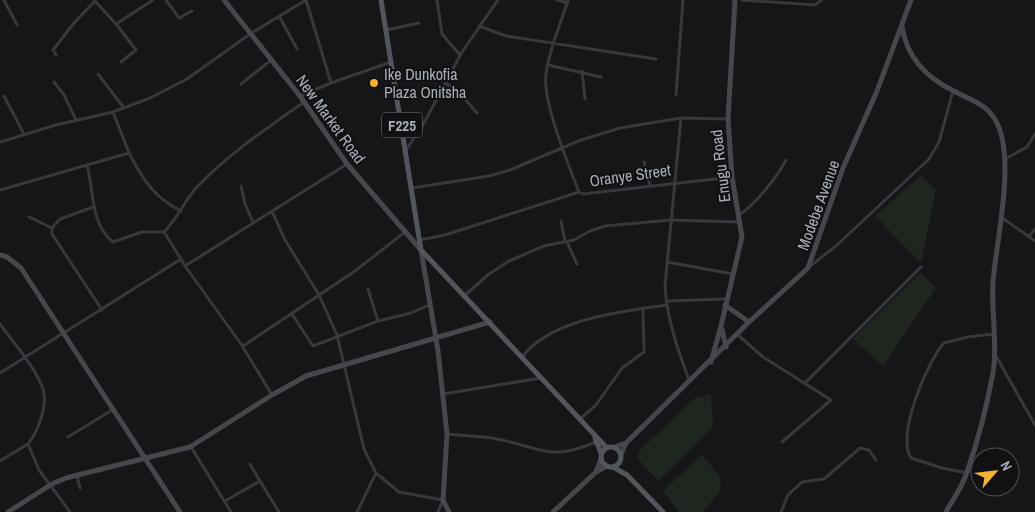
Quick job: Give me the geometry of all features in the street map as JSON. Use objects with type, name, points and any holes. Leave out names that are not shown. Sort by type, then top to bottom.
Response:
[{"type":"main road","name":"F225","points":[[381,0],[421,250]]},
{"type":"main road","points":[[421,250],[548,383],[592,433],[606,447],[614,447],[621,454],[620,461],[627,474],[663,512]]},
{"type":"main road","points":[[592,433],[607,466],[627,474]]},
{"type":"main road","points":[[601,456],[606,447]]},
{"type":"main road","points":[[613,467],[620,461]]},
{"type":"street","points":[[4,0],[17,25]]},
{"type":"street","points":[[116,24],[153,0]]},
{"type":"street","points":[[166,0],[179,18],[192,11]]},
{"type":"street","name":"New Market Road","points":[[224,0],[305,102],[347,164],[421,250]]},
{"type":"street","points":[[0,142],[76,120],[113,112],[150,98],[187,79],[250,34],[306,0],[331,83]]},
{"type":"street","points":[[437,0],[442,34],[460,55]]},
{"type":"street","points":[[406,150],[424,123],[460,55],[498,0]]},
{"type":"street","points":[[557,0],[568,1]]},
{"type":"street","points":[[676,95],[683,0]]},
{"type":"street","name":"Enugu Road","points":[[722,326],[726,299],[741,248],[741,222],[732,177],[728,119],[735,0]]},
{"type":"street","points":[[742,0],[815,5],[822,0]]},
{"type":"street","name":"Modebe Avenue","points":[[626,443],[710,363],[749,322],[808,268],[843,168],[911,0]]},
{"type":"street","points":[[56,54],[53,50],[94,1],[116,24],[136,50],[121,62]]},
{"type":"street","name":"Oranye Street","points":[[568,1],[545,74],[562,149],[579,192],[583,194],[732,177]]},
{"type":"street","points":[[280,16],[297,48]]},
{"type":"street","points":[[386,30],[419,23]]},
{"type":"street","points":[[479,26],[506,36],[656,59]]},
{"type":"street","points":[[902,26],[904,42],[911,55],[928,75],[953,91],[981,105],[992,114],[1001,134],[1005,159],[993,284],[996,356],[967,473],[946,512]]},
{"type":"street","points":[[241,84],[272,60]]},
{"type":"street","points":[[300,96],[391,62]]},
{"type":"street","points":[[548,65],[601,77]]},
{"type":"street","points":[[582,72],[585,100]]},
{"type":"street","points":[[98,74],[124,108]]},
{"type":"street","points":[[54,82],[64,95],[76,120]]},
{"type":"street","points":[[446,83],[464,98],[477,113]]},
{"type":"street","points":[[808,268],[836,246],[929,159],[939,142],[953,91]]},
{"type":"street","points":[[4,96],[24,134]]},
{"type":"street","points":[[164,232],[196,188],[233,155],[305,102]]},
{"type":"street","points":[[113,112],[129,153],[150,189],[159,198],[181,211]]},
{"type":"street","points":[[681,118],[670,220],[666,303],[673,334],[690,382]]},
{"type":"street","points":[[412,188],[489,176],[562,149],[580,140],[620,128],[681,118],[728,119]]},
{"type":"street","points":[[1005,159],[1027,147],[1035,134]]},
{"type":"street","points":[[0,190],[129,153]]},
{"type":"street","points":[[739,215],[754,204],[760,194],[778,175],[786,160]]},
{"type":"street","points":[[644,162],[650,185]]},
{"type":"street","points":[[185,266],[347,164]]},
{"type":"street","points":[[87,165],[94,198],[93,207],[100,224],[113,242],[142,232],[164,232]]},
{"type":"street","points":[[241,186],[244,204],[253,222]]},
{"type":"street","points":[[420,240],[445,235],[579,192]]},
{"type":"street","points":[[93,207],[60,219],[52,228],[52,234],[75,272],[102,310]]},
{"type":"street","points":[[272,211],[285,240],[319,295],[338,335],[364,449],[376,473],[399,492],[443,500]]},
{"type":"street","points":[[1000,216],[1035,241]]},
{"type":"street","points":[[29,217],[52,228]]},
{"type":"street","points":[[464,296],[489,274],[510,261],[544,246],[566,242],[606,226],[670,220],[741,222]]},
{"type":"street","points":[[561,221],[566,242],[577,264]]},
{"type":"street","points":[[1029,236],[1035,229]]},
{"type":"street","points":[[164,232],[185,266],[243,346],[272,394]]},
{"type":"street","points":[[243,346],[319,295],[405,232]]},
{"type":"street","points":[[421,250],[436,337],[446,434],[443,500],[438,512]]},
{"type":"street","points":[[0,255],[7,257],[21,268],[180,512]]},
{"type":"street","points":[[0,373],[181,259]]},
{"type":"street","points":[[668,262],[733,274]]},
{"type":"street","points":[[805,384],[921,267]]},
{"type":"street","points":[[368,289],[378,321]]},
{"type":"street","points":[[522,357],[528,350],[552,334],[583,321],[607,314],[643,309],[666,303],[726,299]]},
{"type":"street","points":[[292,314],[313,346],[338,335],[378,321],[411,313],[431,304]]},
{"type":"street","points":[[725,306],[749,322]]},
{"type":"street","points":[[580,419],[596,405],[622,368],[644,352],[643,309]]},
{"type":"street","points":[[8,512],[52,484],[76,475],[190,447],[272,394],[301,378],[490,322]]},
{"type":"street","points":[[0,324],[39,382],[44,396],[36,434],[28,444],[0,461]]},
{"type":"street","points":[[722,326],[726,347]]},
{"type":"street","points":[[710,363],[722,326]]},
{"type":"street","points":[[967,473],[942,468],[911,458],[907,448],[909,422],[919,391],[944,342],[995,334]]},
{"type":"street","points":[[738,335],[763,357],[831,400],[782,442]]},
{"type":"street","points":[[996,356],[1035,425]]},
{"type":"street","points":[[443,394],[542,378]]},
{"type":"street","points":[[68,437],[112,410]]},
{"type":"street","points":[[446,434],[497,439],[555,453],[572,451],[596,442]]},
{"type":"street","points":[[614,447],[626,443]]},
{"type":"street","points":[[621,454],[626,443]]},
{"type":"street","points":[[28,444],[39,470],[52,484],[70,512]]},
{"type":"street","points":[[190,447],[231,512]]},
{"type":"street","points":[[781,512],[788,495],[802,482],[824,479],[860,448],[868,450],[876,460]]},
{"type":"street","points":[[596,472],[601,456]]},
{"type":"street","points":[[250,464],[279,512]]},
{"type":"street","points":[[553,512],[596,472],[607,466]]},
{"type":"street","points":[[357,512],[376,473]]},
{"type":"street","points":[[76,475],[80,488]]},
{"type":"street","points":[[225,501],[260,481]]},
{"type":"street","points":[[443,500],[449,512]]},
{"type":"shaded area","points":[[921,175],[936,190],[921,263],[875,216]]},
{"type":"shaded area","points":[[921,272],[936,288],[883,366],[853,339]]},
{"type":"shaded area","points":[[711,394],[713,427],[658,481],[638,459],[639,451],[695,398]]},
{"type":"shaded area","points":[[702,454],[721,478],[720,491],[703,512],[679,512],[663,491]]},
{"type":"place","name":"Ike Dunkofia Plaza Onitsha","points":[[374,83]]}]
